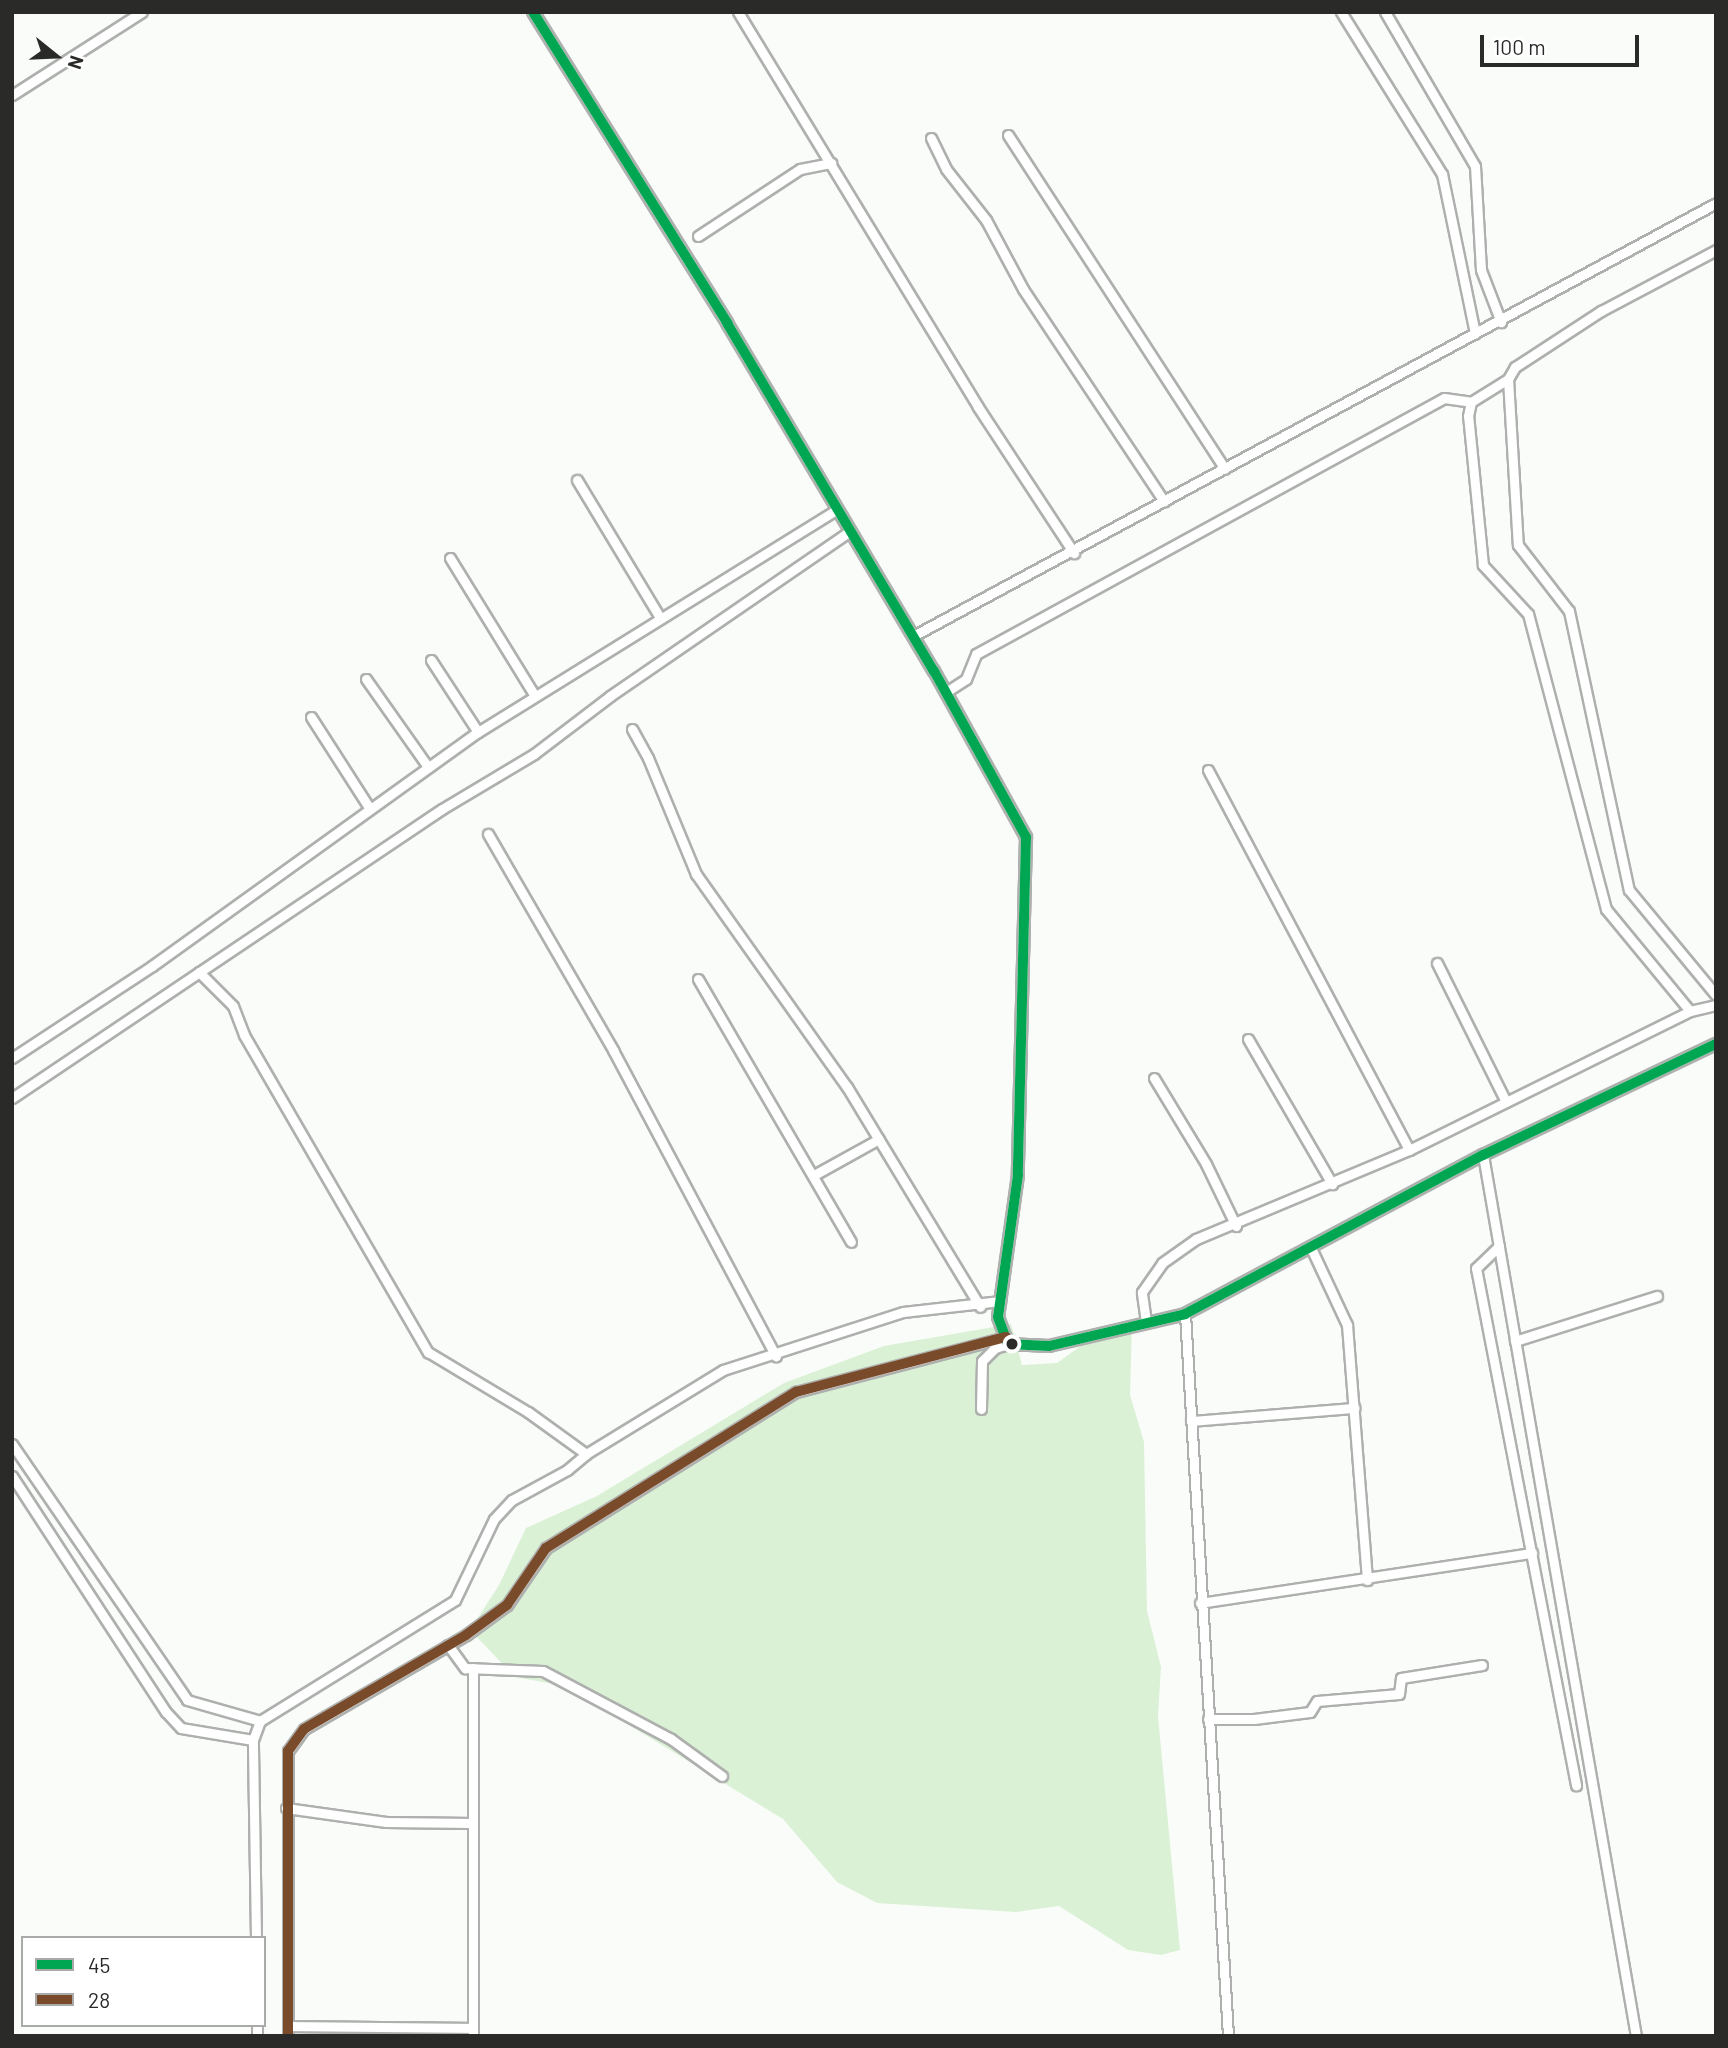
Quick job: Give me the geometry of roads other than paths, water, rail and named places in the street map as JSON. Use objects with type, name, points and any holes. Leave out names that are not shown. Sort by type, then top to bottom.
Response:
[{"type":"street","points":[[12,95],[142,12]]},
{"type":"street","points":[[533,12],[727,323],[946,692],[1026,837],[1018,1175],[998,1317],[1007,1340]]},
{"type":"street","points":[[738,12],[978,407],[1074,553]]},
{"type":"street","points":[[1341,12],[1442,174],[1475,334]]},
{"type":"street","points":[[1385,12],[1475,166],[1481,270],[1501,322]]},
{"type":"street","points":[[1008,135],[1225,469]]},
{"type":"street","points":[[931,138],[946,169],[986,220],[1029,299],[1164,501]]},
{"type":"street","points":[[698,236],[800,169],[831,163]]},
{"type":"street","points":[[913,636],[1074,553],[1164,501],[1501,322],[1652,234],[1716,203]]},
{"type":"street","points":[[946,692],[967,679],[976,654],[1444,398],[1471,402],[1508,379],[1516,367],[1601,311],[1716,250]]},
{"type":"street","points":[[1508,379],[1518,545],[1569,611],[1629,890],[1716,996]]},
{"type":"street","points":[[1471,402],[1468,416],[1483,565],[1528,614],[1606,909],[1690,1011]]},
{"type":"street","points":[[577,480],[659,616]]},
{"type":"street","points":[[12,1058],[152,966],[478,732],[659,616],[836,510]]},
{"type":"street","points":[[12,1098],[442,809],[534,754],[610,696],[849,532]]},
{"type":"street","points":[[450,558],[534,696]]},
{"type":"street","points":[[431,660],[478,732]]},
{"type":"street","points":[[366,679],[428,767]]},
{"type":"street","points":[[311,718],[370,809]]},
{"type":"street","points":[[632,729],[696,874],[847,1087],[980,1307]]},
{"type":"street","points":[[1208,770],[1409,1150]]},
{"type":"street","points":[[488,834],[612,1050],[776,1356]]},
{"type":"street","points":[[1437,963],[1506,1102]]},
{"type":"street","points":[[199,972],[233,1006],[244,1035],[428,1352],[528,1412],[586,1454]]},
{"type":"street","points":[[698,979],[851,1242]]},
{"type":"street","points":[[1146,1322],[1142,1292],[1162,1263],[1196,1239],[1236,1226],[1409,1150],[1690,1011],[1716,1005]]},
{"type":"street","points":[[1248,1039],[1332,1184]]},
{"type":"street","points":[[473,1668],[473,2032],[288,2031],[288,1751],[304,1729],[448,1645],[507,1605],[546,1548],[796,1392],[1007,1340],[1049,1346],[1185,1314],[1483,1155],[1716,1044]]},
{"type":"street","points":[[1154,1078],[1206,1164],[1236,1226]]},
{"type":"street","points":[[814,1175],[879,1139]]},
{"type":"street","points":[[1483,1155],[1636,2036]]},
{"type":"street","points":[[1499,1246],[1476,1268],[1577,1786]]},
{"type":"street","points":[[1311,1248],[1348,1325],[1367,1580]]},
{"type":"street","points":[[1515,1341],[1657,1296]]},
{"type":"street","points":[[256,1936],[253,1740],[260,1721],[455,1600],[494,1520],[512,1500],[567,1470],[586,1454],[723,1370],[776,1356],[844,1327],[903,1312],[980,1307],[1000,1301]]},
{"type":"street","points":[[1185,1314],[1200,1603],[1228,2036]]},
{"type":"street","points":[[981,1409],[982,1361],[1007,1340]]},
{"type":"street","points":[[1191,1421],[1354,1408]]},
{"type":"street","points":[[12,1444],[187,1700],[260,1721]]},
{"type":"street","points":[[12,1476],[166,1712],[181,1728],[253,1740]]},
{"type":"street","points":[[1200,1603],[1367,1580],[1532,1553]]},
{"type":"street","points":[[448,1645],[465,1668],[543,1671],[671,1739],[722,1776]]},
{"type":"street","points":[[1208,1719],[1254,1719],[1310,1712],[1317,1701],[1399,1694],[1401,1678],[1482,1665]]},
{"type":"street","points":[[286,1808],[386,1822],[472,1824]]}]
